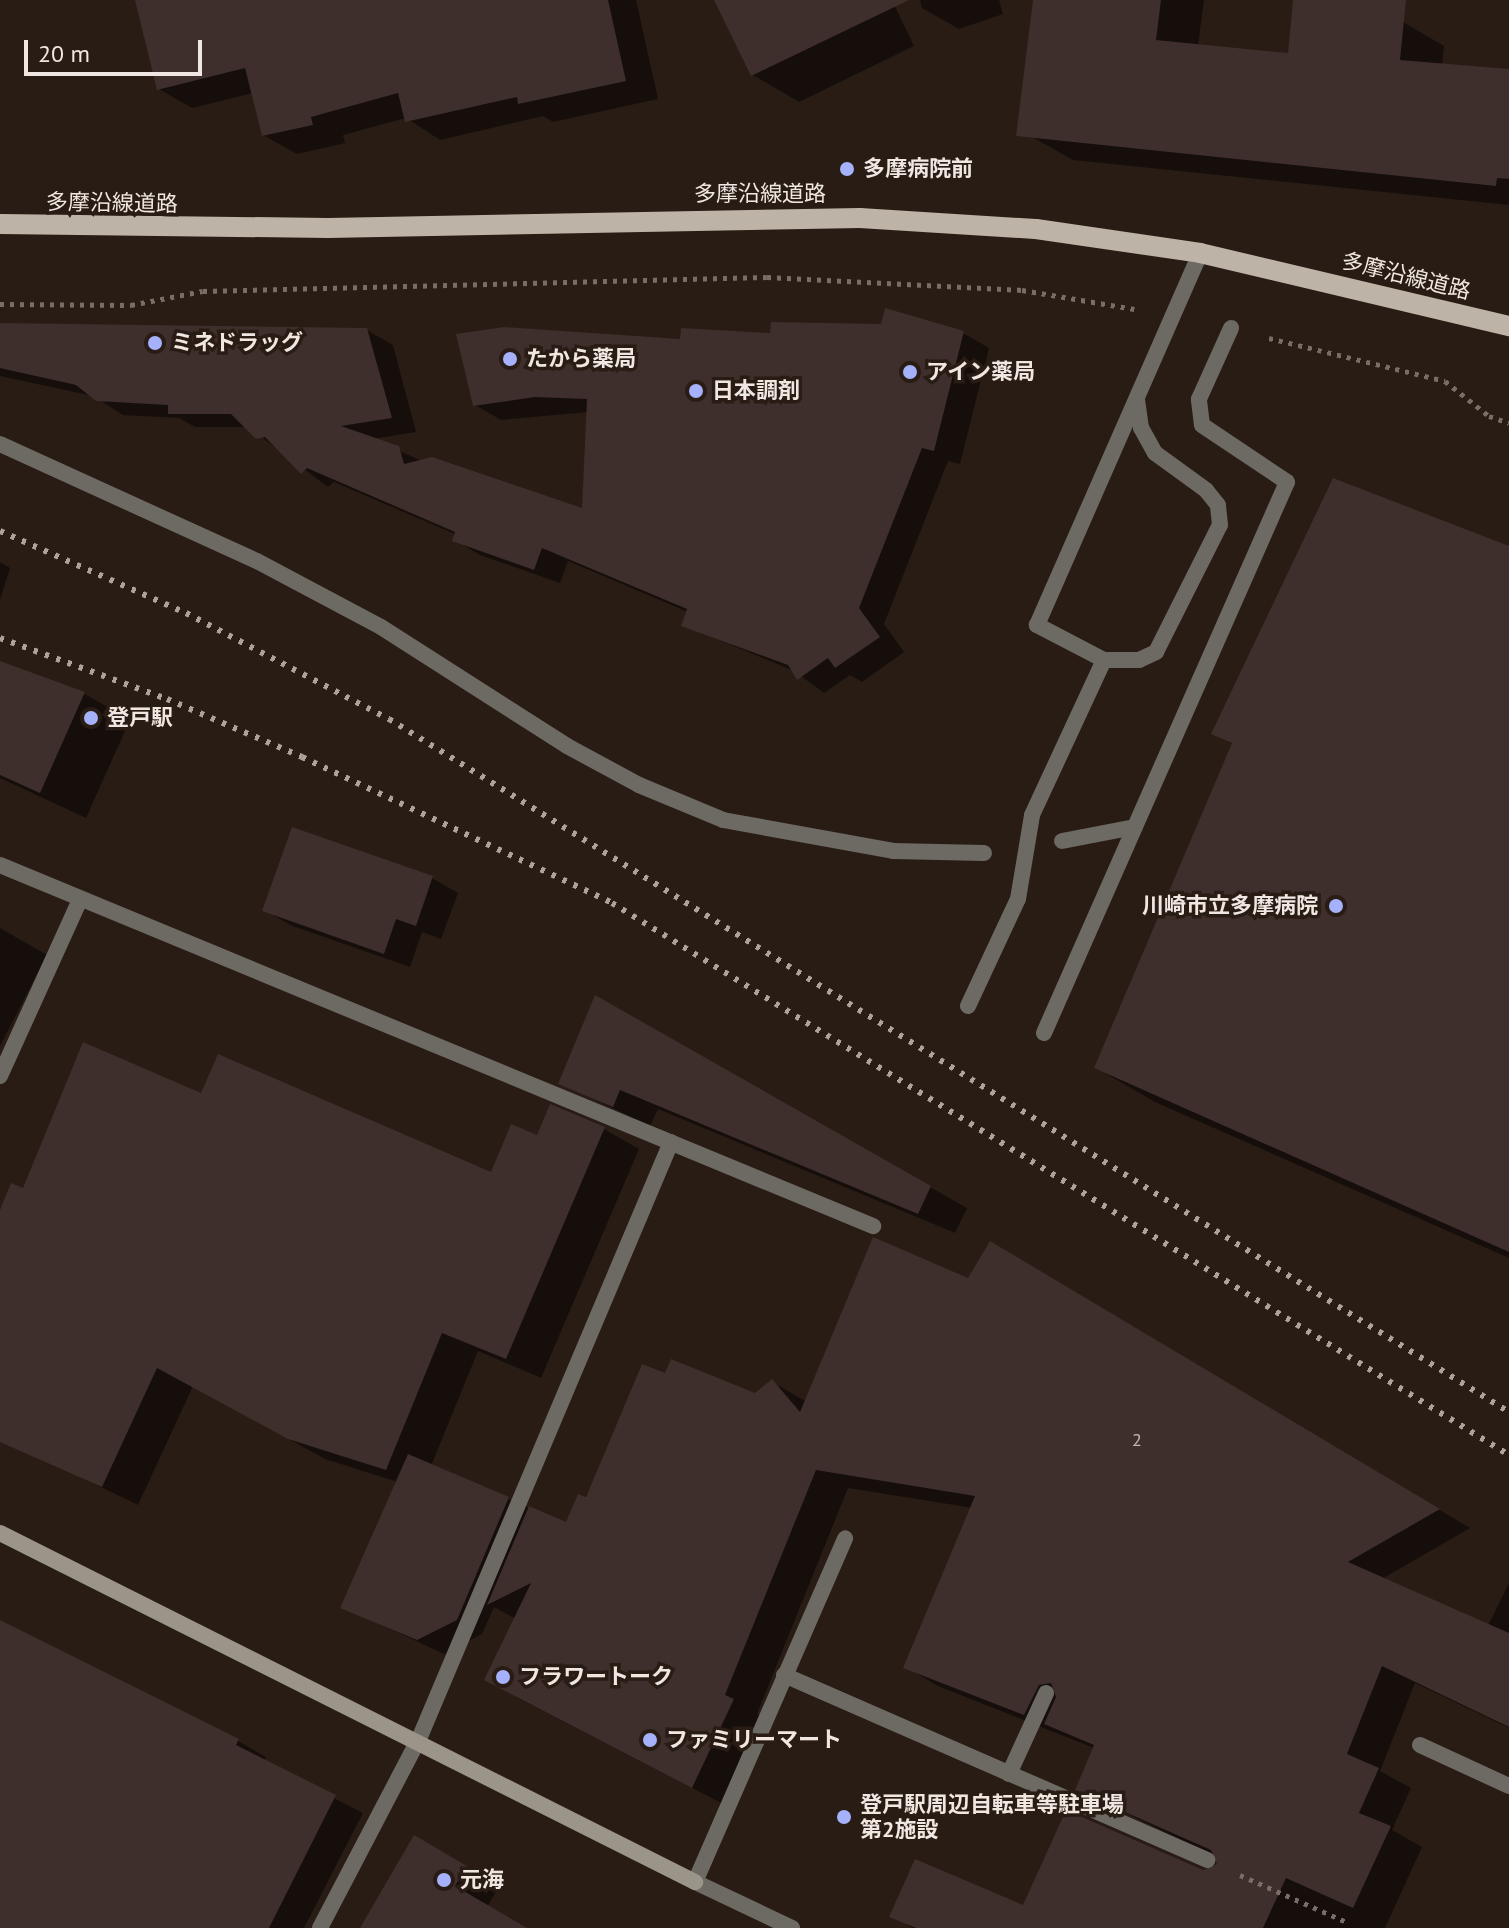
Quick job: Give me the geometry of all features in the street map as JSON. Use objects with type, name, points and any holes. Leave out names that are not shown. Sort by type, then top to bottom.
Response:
[{"type":"main road","name":"多摩沿線道路","points":[[0,224],[328,228],[860,218],[1036,229],[1200,253],[1509,326]]},
{"type":"street","points":[[1137,397],[1141,428],[1155,453],[1206,490],[1218,505],[1220,525],[1156,652],[1139,660],[1104,660],[1037,625],[1200,253]]},
{"type":"street","points":[[1044,1033],[1287,482],[1202,425],[1199,399],[1231,328]]},
{"type":"street","points":[[0,444],[270,568],[381,627],[567,746],[681,803],[723,820],[806,839],[893,851],[984,853]]},
{"type":"street","points":[[968,1006],[1018,899],[1032,815],[1104,660]]},
{"type":"street","points":[[1062,841],[1135,827]]},
{"type":"street","points":[[0,865],[873,1226]]},
{"type":"street","points":[[0,1076],[80,900]]},
{"type":"street","points":[[320,1928],[419,1739],[671,1142]]},
{"type":"street","points":[[0,1533],[419,1739],[695,1882],[792,1928]]},
{"type":"street","points":[[695,1882],[845,1538]]},
{"type":"street","points":[[784,1675],[1207,1860]]},
{"type":"street","points":[[1009,1774],[1046,1693]]},
{"type":"street","points":[[1420,1745],[1509,1786]]},
{"type":"path","points":[[0,304],[131,305],[203,291],[767,277],[1022,290],[1173,315]]},
{"type":"path","points":[[1231,328],[1445,381],[1489,416],[1509,423]]},
{"type":"path","points":[[1207,1860],[1349,1923]]},
{"type":"building","points":[[135,0],[608,0],[626,81],[518,104],[517,97],[405,122],[398,93],[311,117],[313,125],[262,136],[245,68],[157,90]]},
{"type":"building","points":[[714,0],[909,0],[751,76]]},
{"type":"building","points":[[1033,0],[1161,0],[1156,40],[1288,53],[1293,0],[1406,0],[1400,60],[1509,69],[1509,179],[1497,178],[1496,186],[1016,136]]},
{"type":"building","points":[[885,308],[964,331],[934,451],[922,448],[859,608],[880,637],[835,668],[828,658],[797,680],[788,665],[681,626],[687,609],[542,548],[534,570],[452,541],[455,532],[307,468],[301,474],[265,437],[256,439],[231,414],[168,414],[168,405],[96,401],[76,385],[0,368],[0,323],[367,328],[392,418],[341,426],[399,446],[404,464],[432,457],[582,508],[587,399],[535,397],[473,406],[456,334],[504,327],[680,339],[681,328],[770,333],[771,322],[881,324]]},
{"type":"building","name":"川崎市立多摩病院","points":[[1333,478],[1509,546],[1509,1252],[1094,1068],[1232,743],[1211,734]]},
{"type":"building","points":[[0,661],[85,692],[40,793],[0,775]]},
{"type":"building","points":[[292,827],[433,876],[416,926],[396,919],[384,954],[262,911]]},
{"type":"building","points":[[595,995],[931,1186],[918,1214],[620,1090],[613,1107],[558,1084]]},
{"type":"building","points":[[83,1042],[201,1093],[218,1054],[491,1172],[511,1124],[537,1135],[550,1104],[605,1127],[506,1359],[442,1333],[386,1470],[288,1439],[157,1368],[102,1487],[0,1442],[0,1210],[11,1183],[23,1188]]},
{"type":"building","points":[[873,1237],[968,1278],[990,1241],[1440,1509],[1348,1562],[1509,1633],[1509,1727],[1382,1666],[1347,1754],[1379,1768],[1359,1813],[1391,1826],[1353,1908],[1286,1878],[1263,1928],[916,1928],[889,1917],[915,1859],[1023,1905],[1066,1810],[1203,1870],[1217,1864],[1211,1850],[1075,1790],[1094,1745],[1044,1724],[1056,1697],[1051,1683],[1039,1685],[1024,1715],[903,1668],[975,1496],[816,1470],[725,1695],[734,1699],[692,1788],[484,1680],[531,1583],[487,1605],[529,1506],[566,1522],[578,1494],[586,1497],[642,1364],[665,1373],[671,1359],[755,1393],[772,1379],[800,1412]]},
{"type":"building","points":[[408,1454],[509,1497],[457,1620],[417,1640],[340,1608]]},
{"type":"building","points":[[0,1620],[239,1739],[236,1745],[336,1795],[269,1928],[0,1928]]},
{"type":"building","points":[[414,1835],[467,1866],[455,1886],[527,1928],[360,1928]]},
{"type":"railway","points":[[0,531],[186,613],[389,719],[1509,1412]]},
{"type":"railway","points":[[0,638],[167,699],[302,757],[612,903],[1509,1455]]},
{"type":"place","name":"多摩病院前","points":[[847,169]]},
{"type":"place","name":"ミネドラッグ","points":[[155,343]]},
{"type":"place","name":"たから薬局","points":[[510,359]]},
{"type":"place","name":"アイン薬局","points":[[910,372]]},
{"type":"place","name":"日本調剤","points":[[696,391]]},
{"type":"place","name":"登戸駅","points":[[91,718]]},
{"type":"place","name":"川崎市立多摩病院","points":[[1336,906]]},
{"type":"place","name":"フラワートーク","points":[[503,1677]]},
{"type":"place","name":"ファミリーマート","points":[[650,1740]]},
{"type":"place","name":"登戸駅周辺自転車等駐車場 第2施設","points":[[844,1817]]},
{"type":"place","name":"元海","points":[[444,1880]]}]
